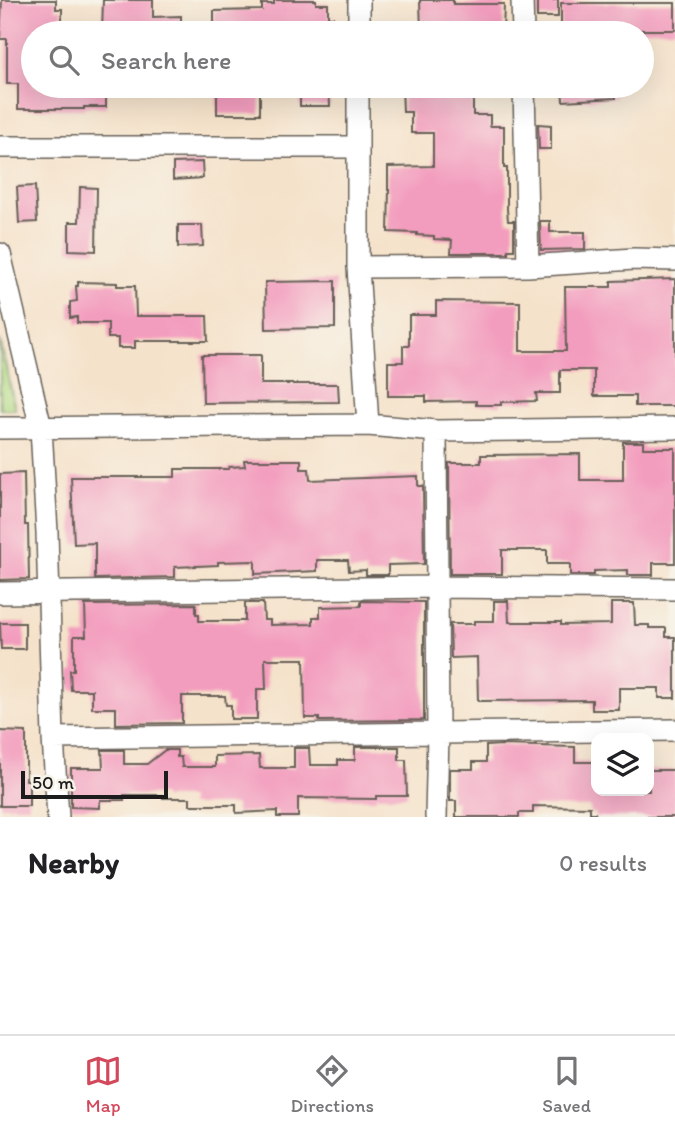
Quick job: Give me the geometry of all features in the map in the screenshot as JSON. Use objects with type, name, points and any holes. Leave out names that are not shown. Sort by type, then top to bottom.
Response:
[{"type":"street","points":[[359,0],[359,21]]},
{"type":"street","points":[[522,0],[523,21]]},
{"type":"street","points":[[358,98],[358,267],[368,425]]},
{"type":"street","points":[[524,98],[528,266]]},
{"type":"street","points":[[0,147],[358,147]]},
{"type":"street","points":[[0,254],[41,428],[58,817]]},
{"type":"street","points":[[358,267],[528,266],[634,259],[675,260]]},
{"type":"street","points":[[0,428],[368,425],[436,431],[675,428]]},
{"type":"street","points":[[436,431],[436,817]]},
{"type":"street","points":[[0,593],[438,587],[675,589]]},
{"type":"street","points":[[53,738],[675,730]]},
{"type":"green space","points":[[0,340],[15,409],[0,409]]},
{"type":"building","points":[[2,0],[56,0],[56,9],[62,9],[62,21],[21,21],[21,98],[106,98],[106,107],[18,109],[18,84],[7,84],[7,39],[0,39]]},
{"type":"building","points":[[103,0],[153,0],[153,17],[181,16],[181,21],[102,21]]},
{"type":"building","points":[[274,0],[316,0],[316,4],[328,4],[328,17],[333,17],[333,21],[214,21],[214,11],[262,10],[262,4],[274,4]]},
{"type":"building","points":[[420,0],[453,0],[453,4],[504,4],[503,21],[421,21]]},
{"type":"building","points":[[537,0],[558,0],[558,17],[537,17]]},
{"type":"building","points":[[561,3],[675,3],[675,30],[654,30],[654,21],[561,21]]},
{"type":"building","points":[[217,98],[260,98],[260,114],[217,114]]},
{"type":"building","points":[[300,98],[330,98],[330,106],[300,106]]},
{"type":"building","points":[[402,98],[473,98],[473,115],[490,115],[490,126],[504,126],[507,209],[508,221],[514,221],[514,250],[508,250],[508,253],[451,253],[452,240],[434,239],[434,236],[417,233],[388,232],[388,167],[433,166],[433,133],[411,133],[411,112],[403,112]]},
{"type":"building","points":[[563,98],[616,98],[563,101]]},
{"type":"building","points":[[538,124],[551,125],[551,149],[539,149]]},
{"type":"building","points":[[202,162],[203,178],[173,180],[173,163]]},
{"type":"building","points":[[35,186],[37,222],[19,223],[17,187]]},
{"type":"building","points":[[80,187],[97,188],[96,251],[69,250],[69,222],[79,222]]},
{"type":"building","points":[[540,221],[550,221],[550,232],[585,232],[585,249],[541,250]]},
{"type":"building","points":[[178,225],[202,225],[203,246],[178,247]]},
{"type":"building","points":[[675,279],[675,406],[635,406],[635,396],[594,396],[594,370],[560,370],[560,393],[536,393],[537,401],[476,405],[476,401],[426,402],[426,396],[388,396],[388,362],[403,362],[403,346],[409,346],[409,315],[436,315],[436,301],[520,302],[520,351],[566,351],[565,287],[611,287],[611,281]]},
{"type":"building","points":[[335,281],[335,328],[266,329],[265,282]]},
{"type":"building","points":[[78,282],[135,286],[136,316],[207,316],[208,341],[135,341],[135,348],[118,348],[118,338],[108,338],[108,323],[77,323],[77,317],[70,318],[70,302],[77,301]]},
{"type":"building","points":[[202,355],[261,355],[261,384],[338,384],[339,402],[203,403]]},
{"type":"building","points":[[623,442],[643,442],[643,448],[675,448],[675,563],[653,563],[653,575],[628,575],[628,570],[570,575],[570,564],[547,564],[547,550],[502,550],[502,574],[450,574],[449,463],[481,463],[481,455],[580,454],[580,480],[623,480]]},
{"type":"building","points":[[244,460],[301,460],[301,469],[309,469],[310,480],[418,476],[418,486],[423,486],[424,564],[388,565],[388,575],[366,575],[366,570],[349,571],[348,560],[317,560],[317,571],[255,574],[255,561],[218,562],[218,565],[175,567],[175,577],[95,579],[95,543],[74,544],[71,477],[175,477],[175,469],[229,469],[245,466]]},
{"type":"building","points":[[24,473],[29,579],[0,580],[0,474]]},
{"type":"building","points":[[361,601],[424,602],[424,720],[319,721],[319,718],[305,718],[304,659],[265,659],[266,689],[257,689],[257,719],[231,719],[231,705],[226,705],[225,696],[182,696],[182,723],[116,724],[116,708],[92,708],[92,690],[71,690],[70,670],[74,670],[74,636],[86,636],[85,605],[196,604],[199,621],[245,621],[245,603],[263,603],[264,620],[270,620],[270,625],[313,624],[313,617],[320,617],[320,607],[361,606]]},
{"type":"building","points":[[494,601],[508,601],[509,622],[561,622],[561,625],[611,624],[611,603],[634,603],[635,625],[666,628],[666,637],[675,637],[675,698],[659,698],[659,688],[619,688],[619,710],[592,710],[592,700],[478,701],[477,657],[451,658],[450,624],[494,621]]},
{"type":"building","points":[[0,623],[25,623],[25,649],[1,649]]},
{"type":"building","points":[[0,731],[26,732],[29,806],[0,806]]},
{"type":"building","points":[[486,746],[575,747],[575,762],[591,762],[591,796],[654,796],[654,770],[675,770],[675,817],[596,817],[595,813],[590,813],[590,807],[533,806],[533,813],[519,813],[519,817],[456,817],[456,801],[450,801],[450,769],[473,769],[473,762],[486,762]]},
{"type":"building","points":[[355,747],[399,747],[399,760],[406,760],[407,796],[376,796],[376,799],[298,798],[298,817],[277,817],[277,811],[236,813],[236,805],[190,805],[190,798],[163,798],[163,795],[124,795],[124,800],[100,800],[100,808],[71,807],[71,768],[103,768],[102,750],[124,750],[124,764],[147,764],[165,750],[177,750],[182,767],[215,767],[215,756],[259,755],[260,768],[294,768],[294,748],[309,748],[310,765],[338,765],[338,760],[355,760]]}]
